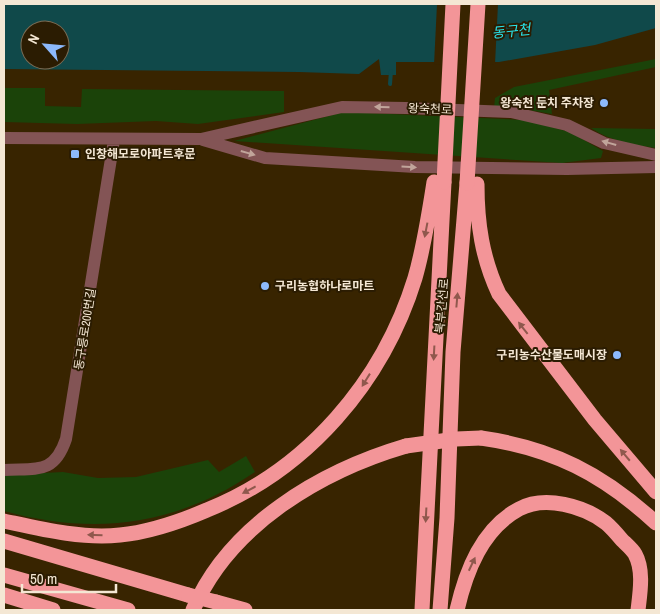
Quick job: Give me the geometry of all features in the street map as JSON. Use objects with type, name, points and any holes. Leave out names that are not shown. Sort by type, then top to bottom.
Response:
[{"type":"highway","points":[[4,521],[78,534],[119,535],[178,522],[221,505],[253,489],[284,468],[313,444],[340,415],[361,388],[380,357],[403,310],[415,278],[439,182],[448,127],[454,4]]},
{"type":"highway","name":"북부간선로","points":[[440,610],[447,518],[453,352],[472,183],[469,138],[478,4]]},
{"type":"highway","name":"북부간선로","points":[[422,607],[439,182]]},
{"type":"highway","points":[[472,183],[481,244],[489,273],[499,294],[516,319],[595,420],[656,492]]},
{"type":"highway","points":[[192,610],[214,573],[233,548],[255,527],[313,486],[374,455],[406,446],[456,439],[481,438],[510,442],[538,450],[579,466],[632,500],[656,522]]},
{"type":"highway","points":[[457,610],[466,576],[479,548],[500,523],[520,508],[543,503],[566,504],[584,510],[606,523],[635,554],[641,584],[638,610]]},
{"type":"highway","points":[[447,518],[452,567],[452,610]]},
{"type":"highway","points":[[4,541],[245,610]]},
{"type":"highway","points":[[4,575],[128,610]]},
{"type":"highway","points":[[4,595],[52,610]]},
{"type":"street","name":"왕숙천로","points":[[4,138],[201,139],[342,107],[406,108],[511,112],[567,125],[604,143],[656,155]]},
{"type":"street","name":"왕숙천로","points":[[201,139],[265,158],[415,167],[567,169],[656,167]]},
{"type":"street","name":"동구릉로200번길","points":[[4,470],[47,467],[61,455],[66,439],[88,314],[114,140]]},
{"type":"green space","points":[[656,59],[656,67],[549,90],[552,114],[512,107],[494,108],[495,98],[514,87]]},
{"type":"green space","points":[[4,88],[45,88],[45,106],[81,107],[82,89],[284,91],[284,112],[198,124],[156,121],[77,124],[4,122]]},
{"type":"green space","points":[[344,112],[525,120],[570,132],[603,151],[601,158],[562,163],[234,141]]},
{"type":"green space","points":[[591,128],[656,129],[656,148],[614,139]]},
{"type":"green space","points":[[246,456],[255,472],[225,490],[165,515],[103,524],[70,523],[38,519],[4,511],[4,475],[63,472],[98,478],[136,477],[208,460],[219,472]]},
{"type":"water","points":[[4,4],[656,4],[656,28],[595,45],[499,62],[396,62],[396,75],[381,75],[379,59],[359,74],[70,70],[70,20],[20,20],[20,69],[4,69]]},
{"type":"pier","points":[[437,4],[498,4],[495,64],[434,65]]},
{"type":"waterway","name":"동구천","points":[[390,84],[391,71]]},
{"type":"place","name":"왕숙천 둔치 주차장","points":[[604,103]]},
{"type":"place","name":"인창해모로아파트후문","points":[[75,154]]},
{"type":"place","name":"구리농협하나로마트","points":[[265,286]]},
{"type":"place","name":"구리농수산물도매시장","points":[[617,355]]}]
